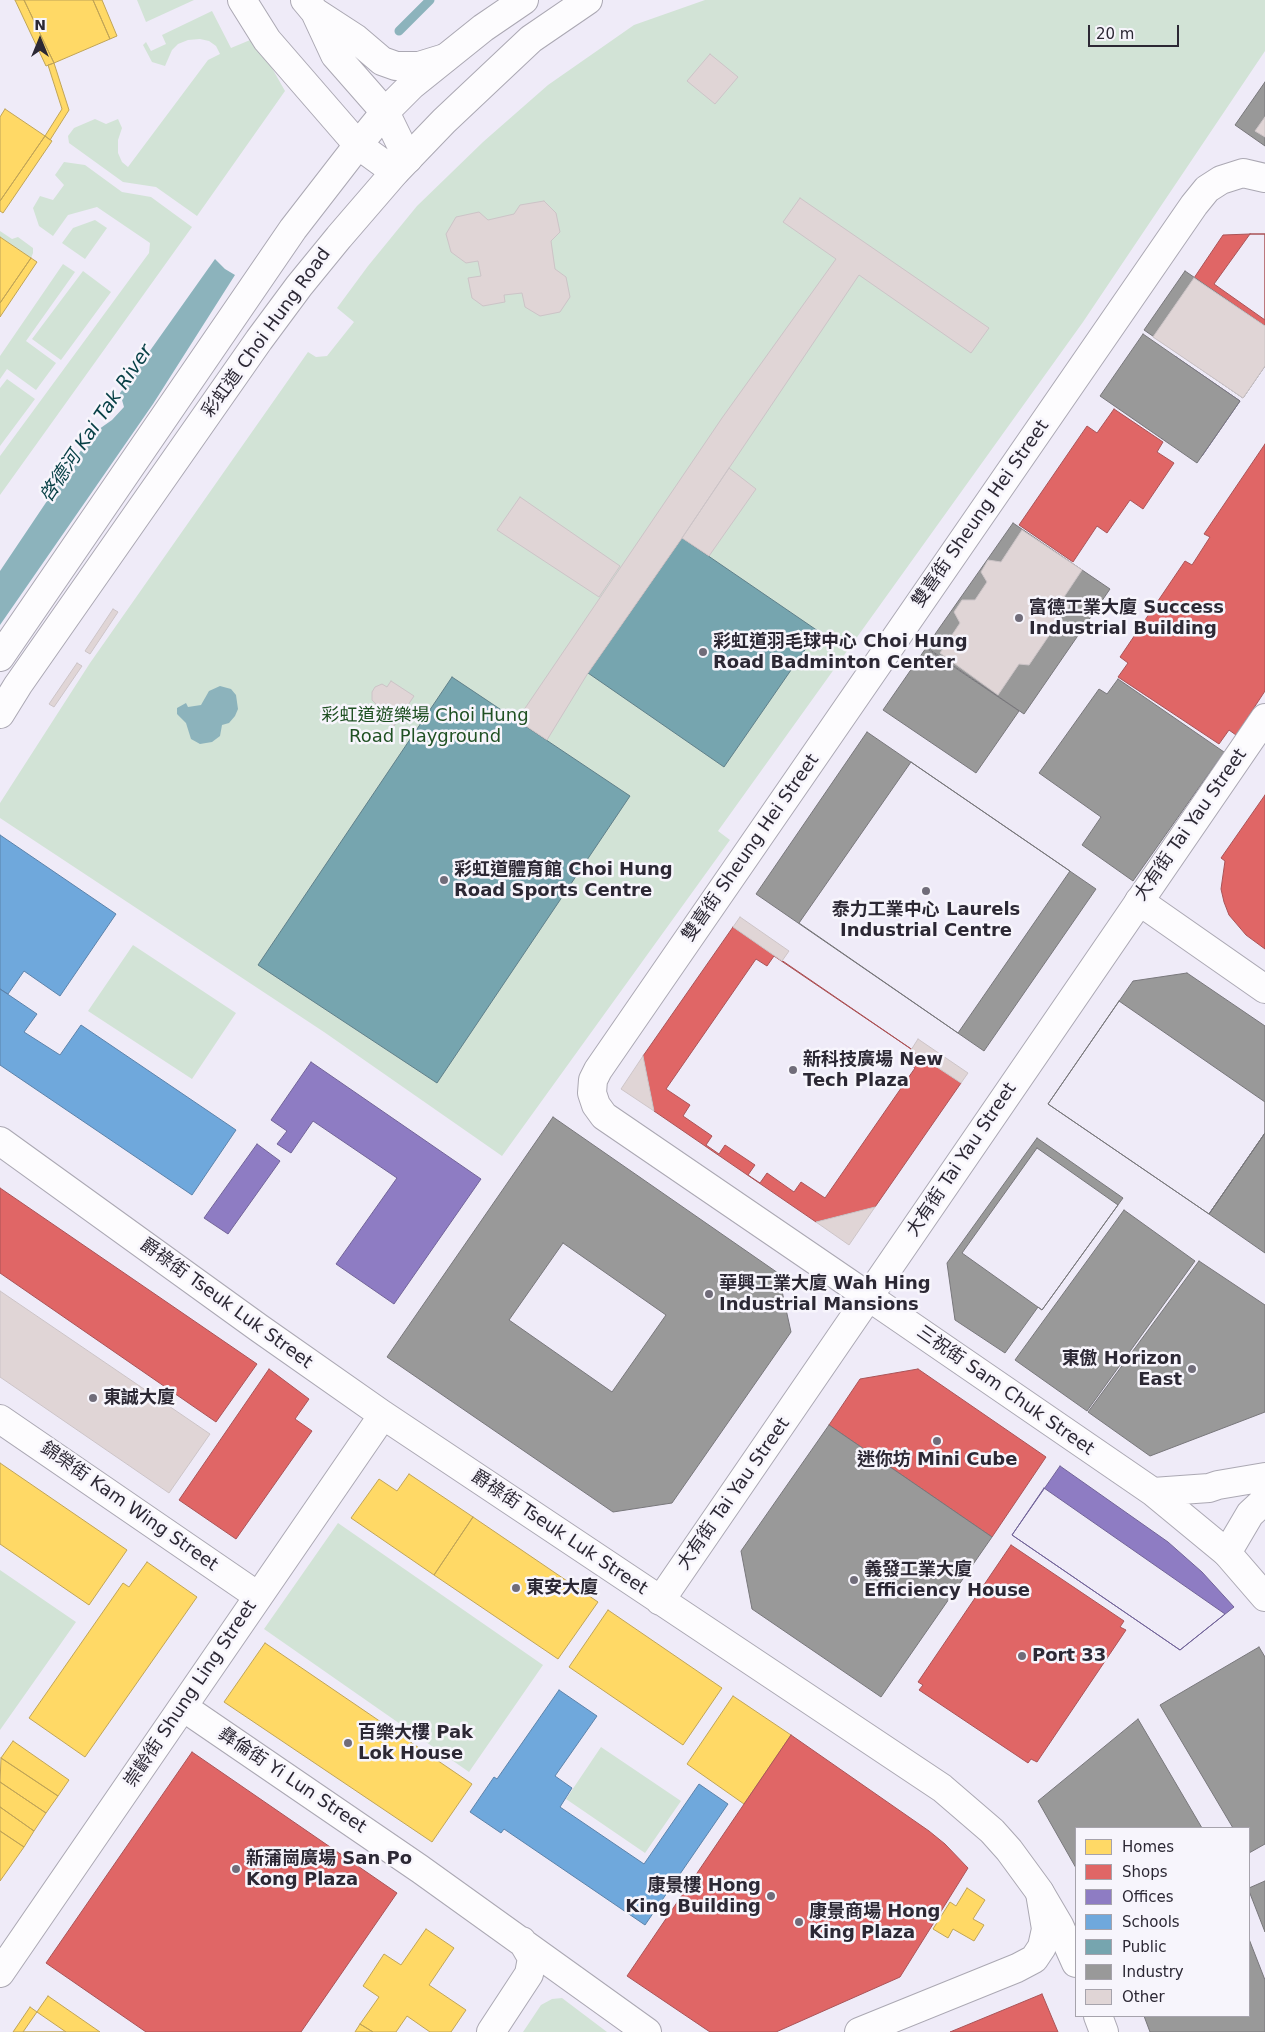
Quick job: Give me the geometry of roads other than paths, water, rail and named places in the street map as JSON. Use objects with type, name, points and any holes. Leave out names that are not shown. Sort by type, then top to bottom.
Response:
[{"type":"street","points":[[242,0],[267,40],[358,145],[402,166]]},
{"type":"street","name":"彩虹道 Choi Hung Road","points":[[0,657],[293,229],[358,145],[385,112],[412,85],[444,58],[524,0]]},
{"type":"street","name":"彩虹道 Choi Hung Road","points":[[0,714],[18,685],[259,340],[305,279],[402,166],[444,122],[531,39],[588,0]]},
{"type":"street","points":[[310,6],[335,54],[385,112],[402,166]]},
{"type":"street","points":[[310,6],[382,60],[396,66],[419,66],[444,58]]},
{"type":"street","name":"雙喜街 Sheung Hei Street","points":[[592,1092],[593,1080],[598,1070],[1194,204],[1208,189],[1221,180],[1243,173],[1265,178]]},
{"type":"street","name":"大有街 Tai Yau Street","points":[[660,1601],[1265,718]]},
{"type":"street","points":[[1139,901],[1265,989]]},
{"type":"street","name":"三祝街 Sam Chuk Street","points":[[592,1092],[596,1105],[604,1116],[1153,1492],[1227,1553],[1265,1597]]},
{"type":"street","name":"爵祿街 Tseuk Luk Street","points":[[0,1141],[383,1415],[942,1788],[992,1831],[1009,1850],[1039,1891],[1075,1961]]},
{"type":"street","name":"崇齡街 Shung Ling Street","points":[[0,1973],[383,1415]]},
{"type":"street","name":"錦榮街 Kam Wing Street","points":[[0,1418],[258,1596]]},
{"type":"street","points":[[1153,1492],[1209,1488],[1265,1477]]},
{"type":"street","points":[[1227,1553],[1250,1514],[1265,1500]]},
{"type":"street","name":"彝倫街 Yi Lun Street","points":[[183,1707],[420,1869],[648,2032]]},
{"type":"street","points":[[860,2032],[1017,1968],[1034,1959],[1042,1947],[1046,1929],[1039,1891]]},
{"type":"street","points":[[491,2032],[529,1974],[532,1958],[522,1941]]},
{"type":"street","points":[[1098,2017],[1104,2032]]},
{"type":"water","name":"啓德河 Kai Tak River","points":[[215,259],[225,269],[235,275],[153,404],[0,625],[0,571],[92,434],[112,420],[124,407],[120,393]]},
{"type":"water","points":[[220,686],[231,689],[236,695],[238,709],[229,723],[222,725],[220,736],[212,742],[200,744],[191,739],[186,723],[177,714],[177,708],[186,703],[188,707],[201,705],[209,691]]},
{"type":"waterway","name":"啓德河 Kai Tak River","points":[[399,31],[430,0]]},
{"type":"place","name":"富德工業大廈 Success Industrial Building","points":[[1019,618]]},
{"type":"place","name":"彩虹道羽毛球中心 Choi Hung Road Badminton Center","points":[[703,652]]},
{"type":"place","name":"彩虹道體育館 Choi Hung Road Sports Centre","points":[[444,880]]},
{"type":"place","name":"泰力工業中心 Laurels Industrial Centre","points":[[926,891]]},
{"type":"place","name":"新科技廣場 New Tech Plaza","points":[[793,1070]]},
{"type":"place","name":"華興工業大廈 Wah Hing Industrial Mansions","points":[[709,1294]]},
{"type":"place","name":"東傲 Horizon East","points":[[1192,1369]]},
{"type":"place","name":"東誠大廈","points":[[93,1398]]},
{"type":"place","name":"迷你坊 Mini Cube","points":[[937,1441]]},
{"type":"place","name":"義發工業大廈 Efficiency House","points":[[854,1580]]},
{"type":"place","name":"東安大廈","points":[[516,1588]]},
{"type":"place","name":"Port 33","points":[[1022,1656]]},
{"type":"place","name":"百樂大樓 Pak Lok House","points":[[348,1743]]},
{"type":"place","name":"新蒲崗廣場 San Po Kong Plaza","points":[[236,1869]]},
{"type":"place","name":"康景樓 Hong King Building","points":[[771,1896]]},
{"type":"place","name":"康景商場 Hong King Plaza","points":[[799,1922]]},
{"type":"park label","name":"彩虹道遊樂場 Choi Hung Road Playground","points":[[425,726]]}]
